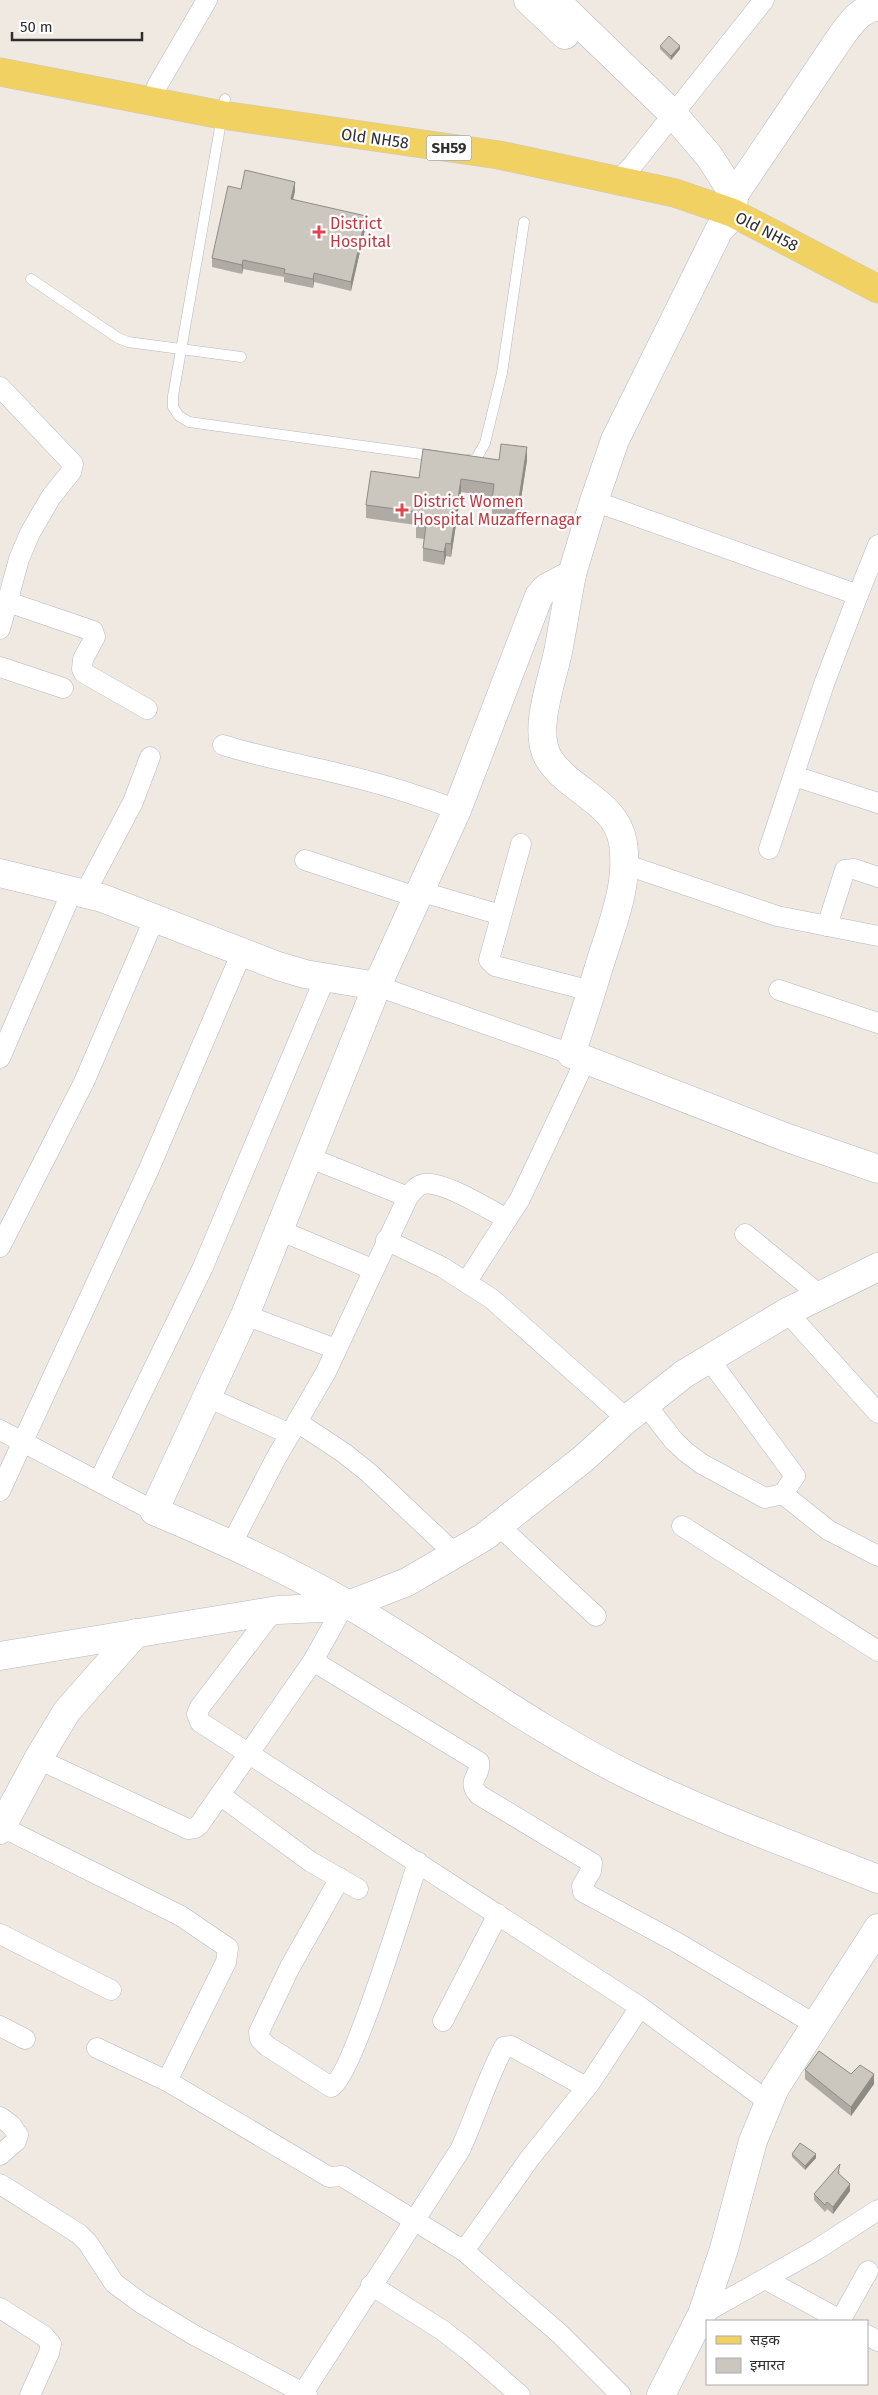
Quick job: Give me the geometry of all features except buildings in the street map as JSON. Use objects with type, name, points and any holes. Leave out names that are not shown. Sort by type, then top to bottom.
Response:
[{"type":"main road","name":"Old NH58","points":[[0,55],[157,86],[223,107]]},
{"type":"main road","name":"Old NH58","points":[[0,72],[223,107],[502,139],[625,173],[722,206],[878,270]]},
{"type":"main road","name":"Old NH58","points":[[722,206],[878,288]]},
{"type":"street","points":[[157,86],[207,0]]},
{"type":"street","points":[[528,0],[565,9],[667,121],[722,206]]},
{"type":"street","points":[[625,173],[764,0]]},
{"type":"street","points":[[467,1281],[520,1199],[578,1057],[592,991],[621,897],[624,844],[617,825],[596,801],[555,767],[548,757],[544,745],[544,719],[572,574],[594,501],[615,440],[722,206],[842,35],[856,17],[876,5]]},
{"type":"street","points":[[0,388],[73,464],[71,472],[51,496],[30,533],[19,558],[0,629]]},
{"type":"street","points":[[594,501],[858,595]]},
{"type":"street","points":[[769,849],[824,684],[878,544]]},
{"type":"street","points":[[154,1510],[245,1315],[377,986],[457,810],[540,596],[546,588],[572,574]]},
{"type":"street","points":[[8,602],[93,631],[95,637],[82,664],[84,673],[147,709]]},
{"type":"street","points":[[0,667],[63,688]]},
{"type":"street","points":[[223,745],[261,757],[329,771],[434,801],[457,810]]},
{"type":"street","points":[[0,1058],[79,891],[133,802],[150,757]]},
{"type":"street","points":[[794,776],[878,803]]},
{"type":"street","points":[[521,844],[489,956],[491,963],[592,991]]},
{"type":"street","points":[[305,860],[418,894],[501,915]]},
{"type":"street","points":[[624,864],[776,916],[878,936]]},
{"type":"street","points":[[827,926],[845,870],[854,869],[878,877]]},
{"type":"street","points":[[0,873],[79,891],[155,917],[278,966],[325,978],[377,986],[578,1057],[785,1137],[878,1168]]},
{"type":"street","points":[[0,1247],[84,1082],[155,917]]},
{"type":"street","points":[[0,1491],[149,1169],[242,952]]},
{"type":"street","points":[[99,1481],[203,1268],[325,978]]},
{"type":"street","points":[[780,990],[878,1023]]},
{"type":"street","points":[[308,1157],[408,1196]]},
{"type":"street","points":[[232,1543],[293,1428],[326,1372],[372,1269],[408,1196],[415,1188],[422,1184],[432,1184],[446,1188],[507,1219]]},
{"type":"street","points":[[279,1230],[372,1269]]},
{"type":"street","points":[[745,1234],[821,1296]]},
{"type":"street","points":[[386,1240],[467,1281],[702,1464],[758,1496],[768,1499],[783,1494],[794,1476],[708,1359]]},
{"type":"street","points":[[0,1656],[274,1610],[346,1606],[407,1582],[484,1537],[583,1459],[684,1374],[787,1312],[878,1268]]},
{"type":"street","points":[[787,1312],[878,1413]]},
{"type":"street","points":[[245,1315],[336,1349]]},
{"type":"street","points":[[207,1397],[293,1428],[344,1453],[369,1473],[456,1554]]},
{"type":"street","points":[[0,1430],[154,1510],[232,1543],[346,1606],[513,1710],[635,1779],[743,1826],[878,1879]]},
{"type":"street","points":[[783,1494],[828,1530],[878,1556]]},
{"type":"street","points":[[498,1525],[596,1616]]},
{"type":"street","points":[[682,1526],[878,1650]]},
{"type":"street","points":[[38,1759],[188,1829],[195,1828],[199,1825],[313,1661],[346,1606]]},
{"type":"street","points":[[274,1610],[197,1714],[200,1722],[640,2007],[770,2102]]},
{"type":"street","points":[[136,1633],[67,1711],[38,1759],[1,1828],[181,1916],[228,1948],[226,1962],[167,2081]]},
{"type":"street","points":[[313,1661],[478,1762],[480,1767],[473,1784],[474,1789],[479,1795],[592,1863],[591,1871],[582,1886],[583,1892],[676,1942],[816,2025]]},
{"type":"street","points":[[220,1795],[296,1851],[358,1889]]},
{"type":"street","points":[[340,1878],[290,1967],[259,2032],[260,2039],[267,2046],[331,2087],[338,2082],[348,2063],[370,2007],[418,1862]]},
{"type":"street","points":[[443,2021],[498,1914]]},
{"type":"street","points":[[661,2395],[702,2314],[724,2249],[753,2141],[776,2088],[878,1928]]},
{"type":"street","points":[[0,1934],[111,1990]]},
{"type":"street","points":[[464,2251],[530,2158],[586,2087],[640,2007]]},
{"type":"street","points":[[0,2026],[26,2038]]},
{"type":"street","points":[[0,2184],[79,2234],[88,2243],[114,2283],[141,2303],[194,2335],[305,2394],[371,2285],[460,2150],[504,2047],[511,2046],[586,2087]]},
{"type":"street","points":[[97,2048],[167,2081],[329,2178],[342,2176],[464,2251],[560,2334],[621,2395]]},
{"type":"street","points":[[0,2117],[11,2125],[18,2135],[16,2141],[0,2155]]},
{"type":"street","points":[[702,2314],[816,2250],[878,2210]]},
{"type":"street","points":[[842,2320],[868,2271]]},
{"type":"street","points":[[765,2279],[839,2320]]},
{"type":"street","points":[[371,2285],[442,2330],[520,2395]]},
{"type":"street","points":[[0,2308],[44,2336],[51,2344],[49,2353],[30,2395]]},
{"type":"lane","points":[[223,107],[173,396],[173,407],[179,416],[189,422],[447,458],[471,461],[476,459],[485,444],[502,373],[524,222]]},
{"type":"lane","points":[[32,279],[122,340],[180,350],[241,357]]},
{"type":"place","name":"District Hospital","points":[[319,232]]},
{"type":"place","name":"District Women Hospital Muzaffernagar","points":[[402,510]]}]
